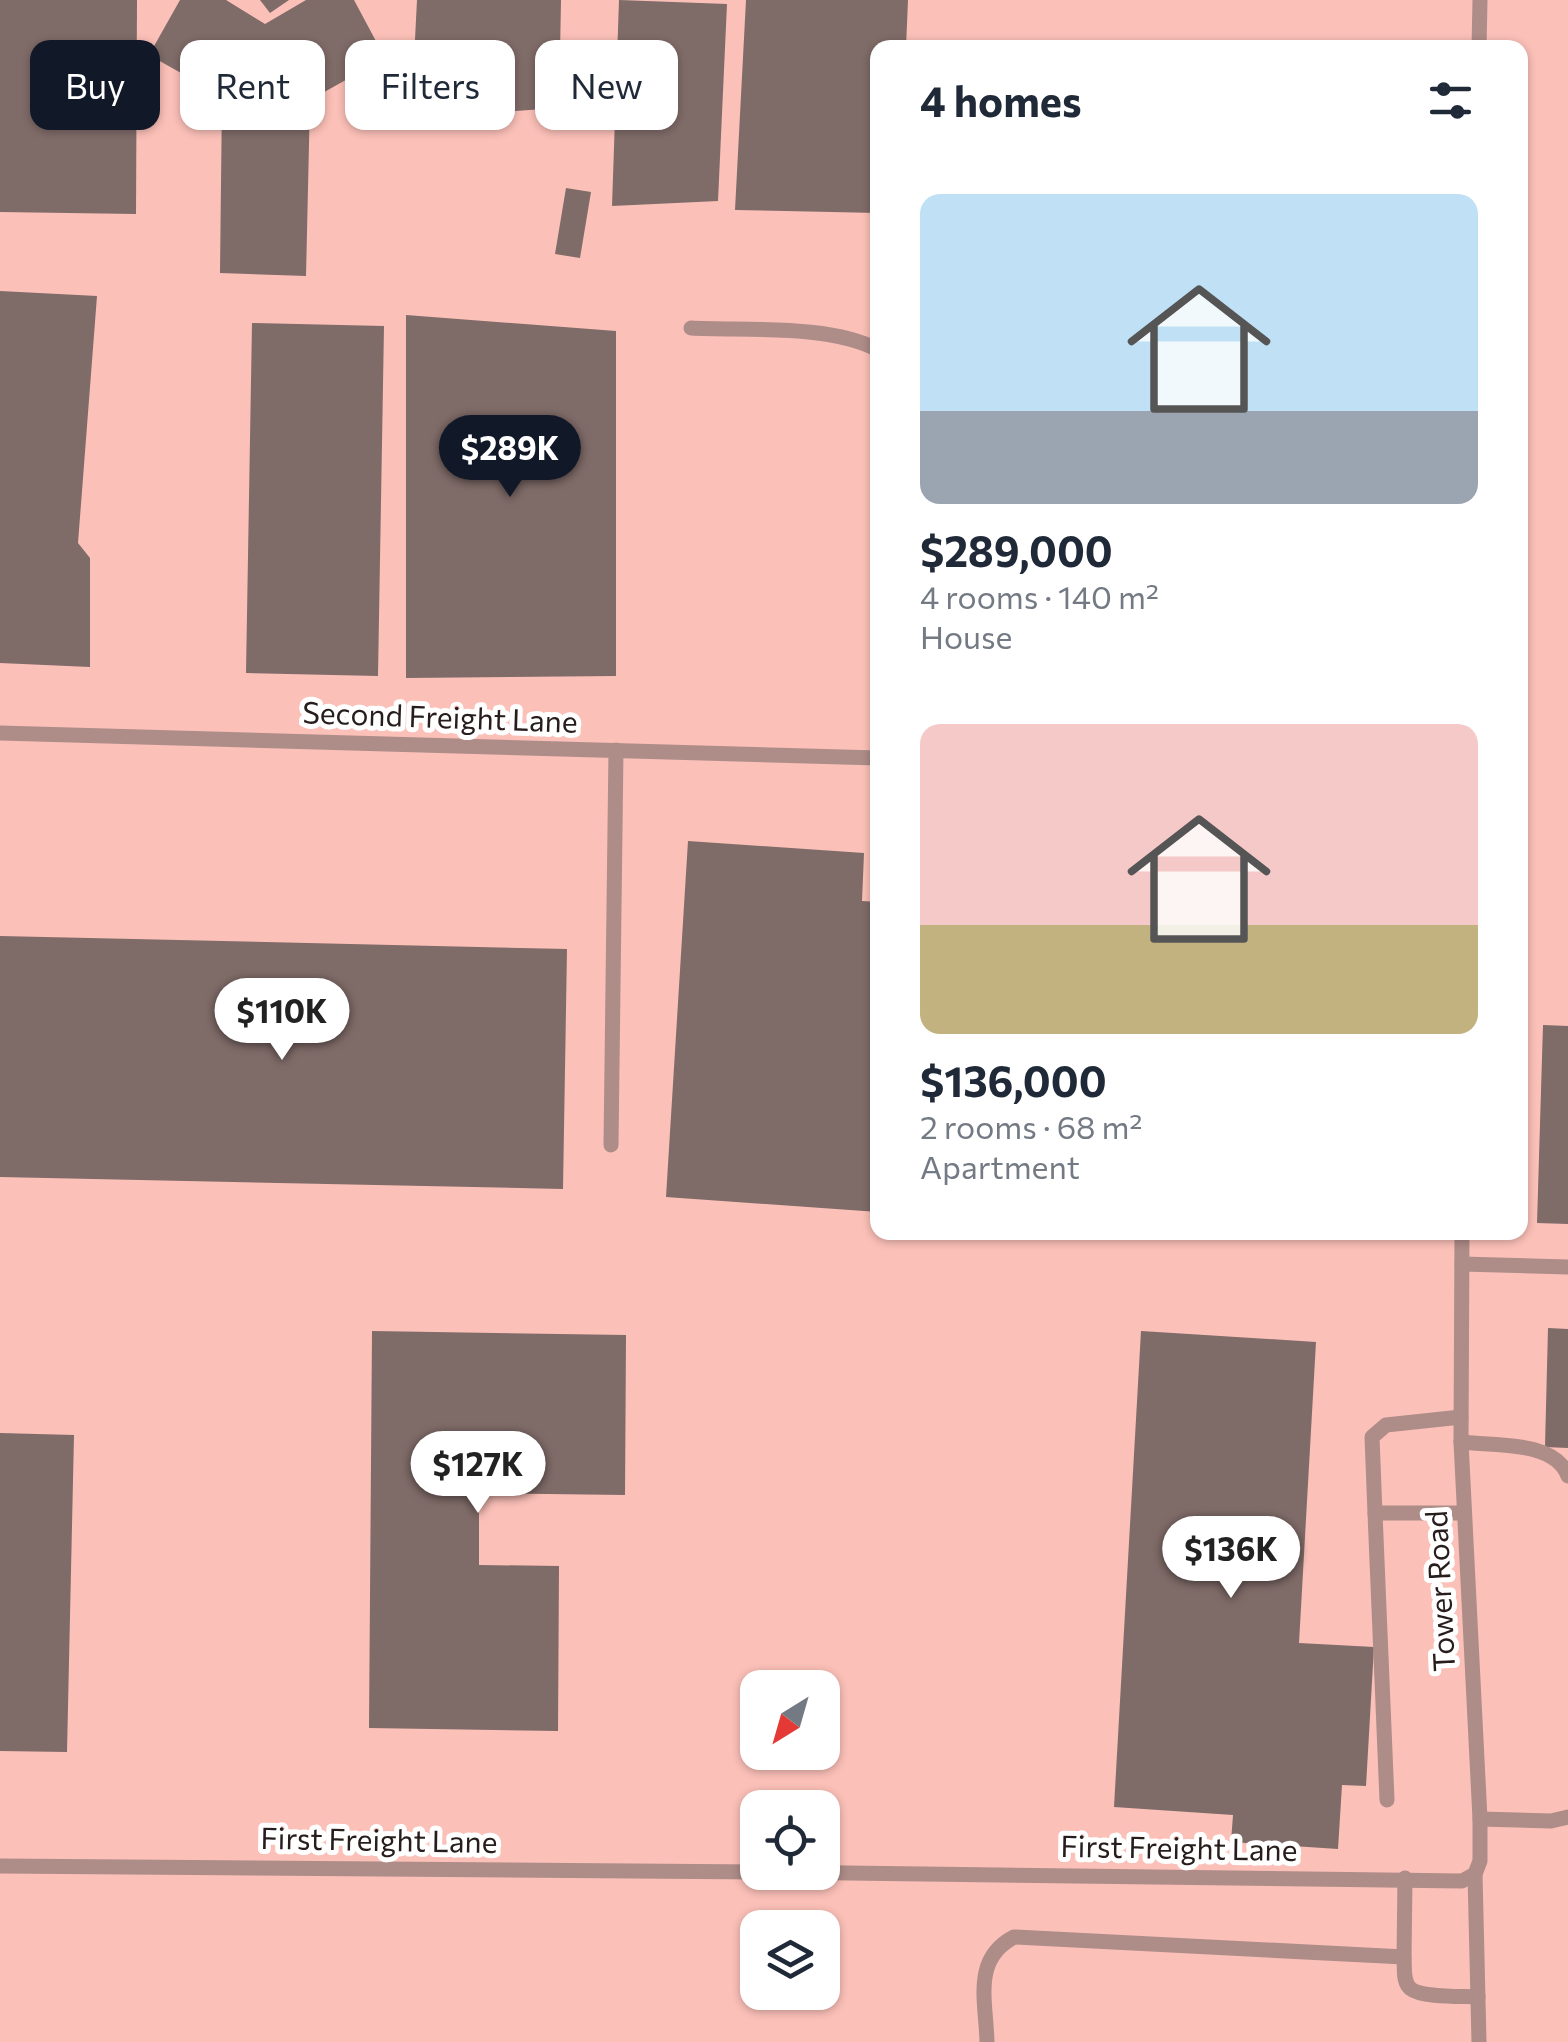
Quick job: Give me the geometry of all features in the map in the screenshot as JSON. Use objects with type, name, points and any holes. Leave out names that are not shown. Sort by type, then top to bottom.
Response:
[{"type":"lane","points":[[1479,40],[1480,0]]},
{"type":"lane","points":[[691,328],[834,334],[870,346]]},
{"type":"lane","name":"Second Freight Lane","points":[[0,733],[870,758]]},
{"type":"lane","points":[[611,1144],[616,750]]},
{"type":"lane","name":"Tower Road","points":[[1462,1240],[1460,1442],[1480,1818],[1480,1861],[1474,1874],[1479,2042]]},
{"type":"lane","points":[[1462,1264],[1568,1267]]},
{"type":"lane","points":[[1386,1800],[1372,1438],[1386,1426],[1461,1417]]},
{"type":"lane","points":[[1460,1442],[1550,1454],[1564,1465],[1568,1476]]},
{"type":"lane","points":[[1375,1512],[1464,1513]]},
{"type":"lane","points":[[1480,1818],[1550,1822],[1568,1816]]},
{"type":"lane","name":"First Freight Lane","points":[[0,1866],[740,1872]]},
{"type":"lane","name":"First Freight Lane","points":[[840,1873],[1405,1878]]},
{"type":"lane","points":[[1474,1874],[1462,1881],[1405,1878],[1404,1957],[1405,1980],[1411,1989],[1422,1994],[1478,1997]]},
{"type":"lane","points":[[987,2042],[986,1966],[997,1946],[1014,1937],[1404,1957]]},
{"type":"shaded area","points":[[0,0],[1568,0],[1568,2042],[0,2042]]},
{"type":"building","points":[[0,0],[137,0],[137,40],[30,40],[30,130],[136,130],[136,214],[0,212]]},
{"type":"building","points":[[180,0],[226,0],[265,24],[306,0],[354,0],[375,40],[345,40],[345,80],[325,92],[325,40],[180,40],[180,72],[160,61],[157,40]]},
{"type":"building","points":[[260,0],[289,0],[270,13]]},
{"type":"building","points":[[417,0],[561,0],[560,40],[535,40],[535,110],[515,111],[515,40],[415,40]]},
{"type":"building","points":[[619,0],[727,4],[718,201],[612,206],[615,130],[678,130],[678,40],[618,40]]},
{"type":"building","points":[[746,0],[908,0],[906,40],[870,40],[870,213],[735,210]]},
{"type":"building","points":[[222,130],[309,130],[306,276],[220,273]]},
{"type":"building","points":[[566,188],[591,192],[580,258],[555,254]]},
{"type":"building","points":[[0,291],[97,296],[78,543],[90,558],[90,667],[0,663]]},
{"type":"building","points":[[406,315],[616,331],[616,676],[406,678]]},
{"type":"building","points":[[252,323],[384,326],[378,676],[246,673]]},
{"type":"building","points":[[688,841],[864,853],[862,901],[870,902],[870,1211],[666,1197]]},
{"type":"building","points":[[0,936],[567,949],[563,1189],[0,1177]]},
{"type":"building","points":[[1543,1025],[1568,1026],[1568,1224],[1537,1223]]},
{"type":"building","points":[[1548,1328],[1568,1329],[1568,1448],[1545,1447]]},
{"type":"building","points":[[372,1331],[626,1335],[625,1495],[479,1493],[479,1565],[559,1566],[558,1731],[369,1728]]},
{"type":"building","points":[[1141,1331],[1316,1342],[1299,1643],[1374,1647],[1366,1786],[1342,1785],[1338,1849],[1231,1842],[1233,1815],[1114,1807]]},
{"type":"building","points":[[0,1433],[74,1435],[67,1752],[0,1751]]}]
